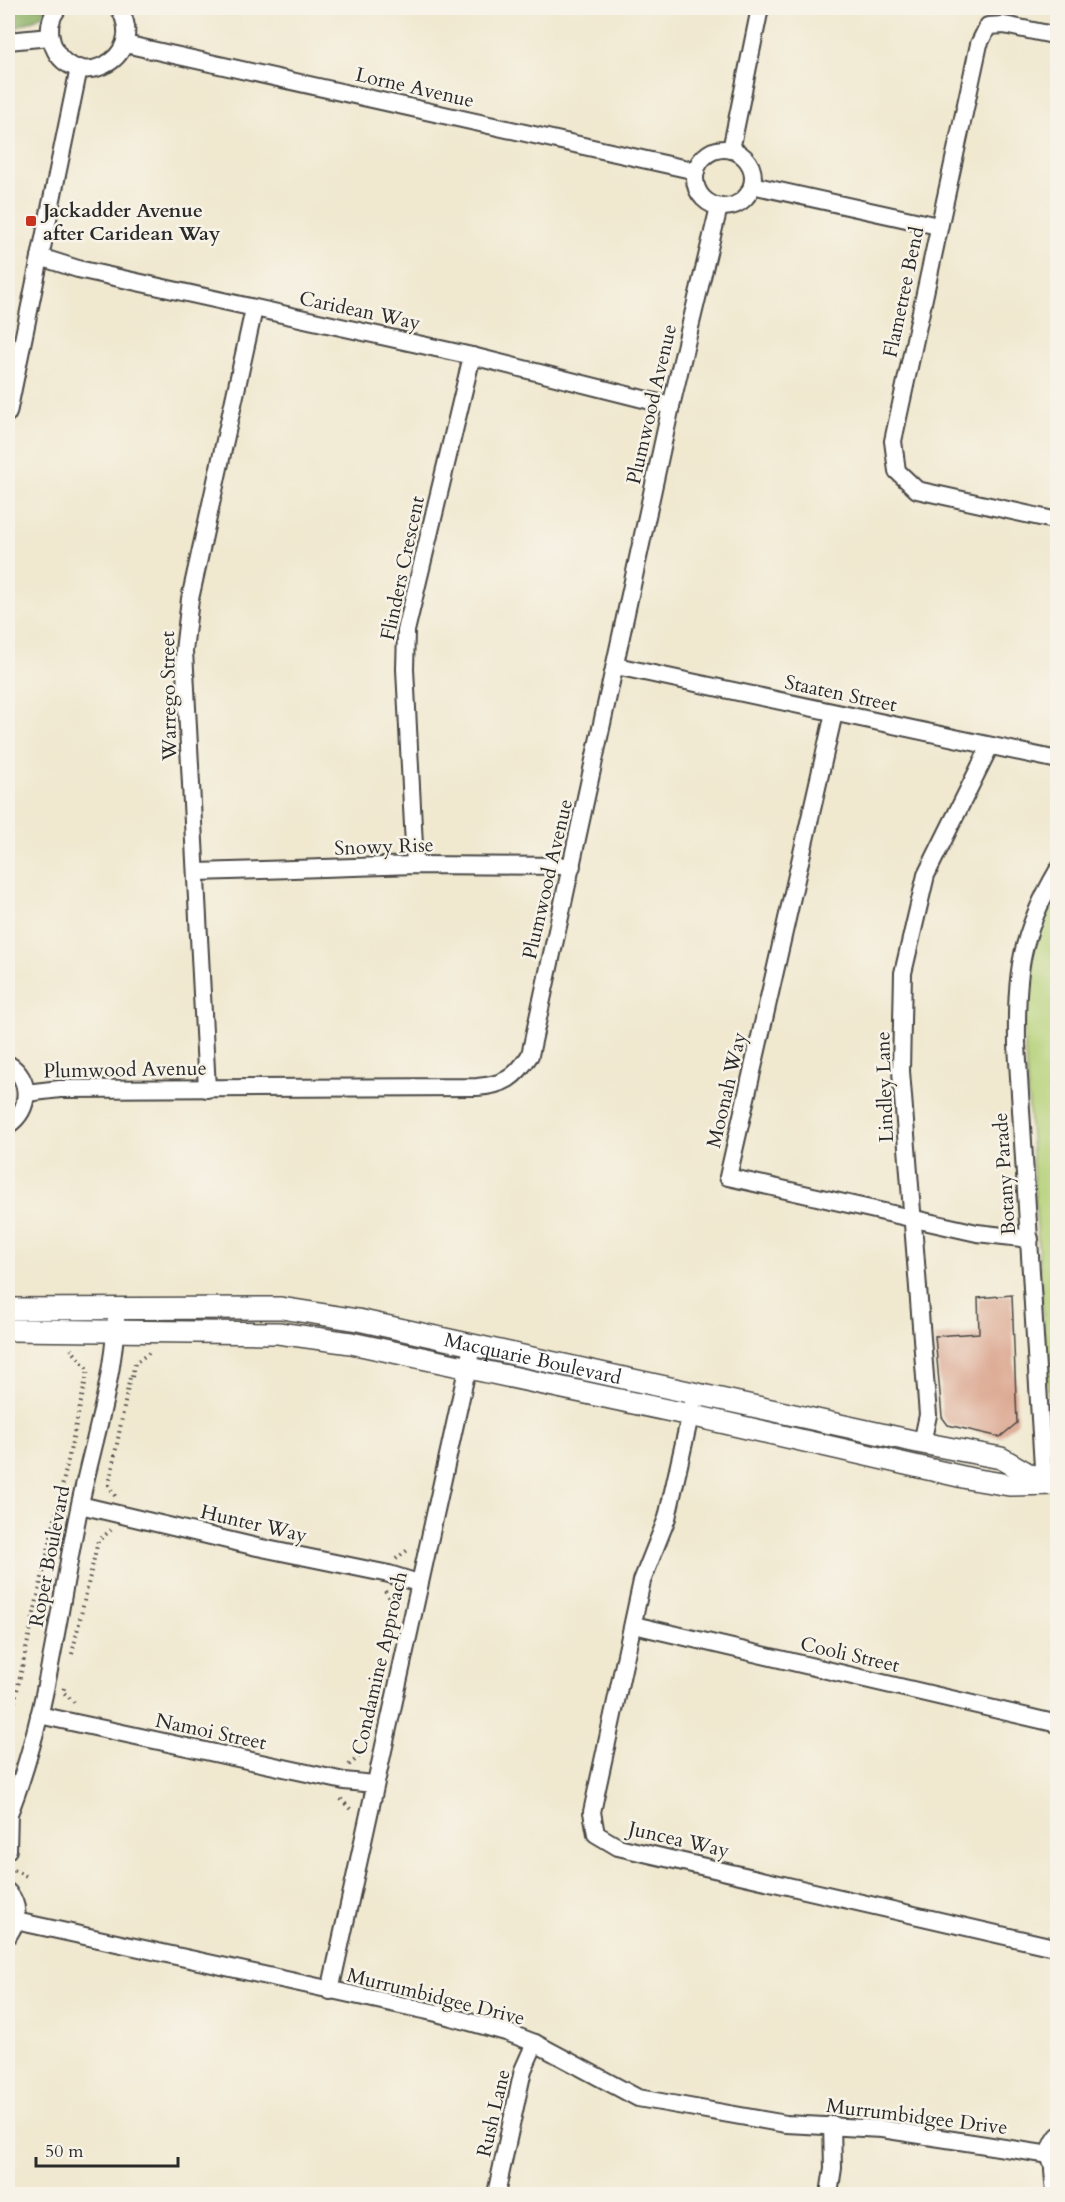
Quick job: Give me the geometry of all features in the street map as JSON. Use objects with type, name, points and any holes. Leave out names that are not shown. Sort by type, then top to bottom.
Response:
[{"type":"street","points":[[58,8],[51,20],[50,37],[60,57],[79,68],[90,70],[111,62],[125,44],[126,20],[120,8]]},
{"type":"street","points":[[731,150],[760,8]]},
{"type":"street","name":"Flametree Bend","points":[[1058,36],[1004,25],[988,26],[979,44],[893,441],[897,471],[917,490],[1058,521]]},
{"type":"street","points":[[8,41],[50,37]]},
{"type":"street","name":"Lorne Avenue","points":[[125,44],[696,171]]},
{"type":"street","points":[[8,413],[79,68]]},
{"type":"street","points":[[731,150],[744,157],[750,165],[752,185],[749,193],[736,205],[719,207],[703,197],[698,190],[696,171],[710,153],[731,150]]},
{"type":"street","points":[[752,185],[938,226]]},
{"type":"street","name":"Plumwood Avenue","points":[[26,1093],[60,1089],[477,1087],[504,1083],[513,1078],[530,1055],[671,405],[719,207]]},
{"type":"street","name":"Caridean Way","points":[[40,257],[78,269],[472,356],[671,405]]},
{"type":"street","name":"Warrego Street","points":[[207,1089],[184,651],[190,599],[254,309]]},
{"type":"street","name":"Flinders Crescent","points":[[415,865],[405,669],[406,631],[472,356]]},
{"type":"street","name":"Staaten Street","points":[[616,666],[1058,760]]},
{"type":"street","name":"Moonah Way","points":[[834,713],[728,1177],[977,1233],[1030,1239]]},
{"type":"street","name":"Lindley Lane","points":[[922,1443],[928,1415],[901,1071],[903,973],[926,875],[990,746]]},
{"type":"street","name":"Snowy Rise","points":[[197,872],[415,865],[572,866]]},
{"type":"street","name":"Botany Parade","points":[[1051,1483],[1030,1239],[1017,1045],[1016,989],[1031,924],[1058,870]]},
{"type":"street","points":[[8,1064],[22,1077],[26,1093],[21,1113],[8,1125]]},
{"type":"street","name":"Roper Boulevard","points":[[8,1850],[8,1813],[39,1715],[80,1504],[110,1372],[117,1307]]},
{"type":"street","name":"Macquarie Boulevard","points":[[8,1309],[281,1308],[358,1320],[922,1443],[1001,1458],[1051,1483]]},
{"type":"street","name":"Macquarie Boulevard","points":[[8,1330],[115,1333],[278,1333],[351,1343],[690,1415],[972,1479],[1009,1485],[1051,1483]]},
{"type":"street","name":"Condamine Approach","points":[[330,1990],[472,1345]]},
{"type":"street","name":"Juncea Way","points":[[695,1393],[667,1518],[642,1581],[592,1812],[596,1834],[618,1847],[1058,1948]]},
{"type":"street","name":"Hunter Way","points":[[80,1504],[257,1547],[389,1574],[418,1583]]},
{"type":"street","name":"Cooli Street","points":[[634,1625],[1058,1724]]},
{"type":"street","name":"Namoi Street","points":[[39,1715],[344,1781],[374,1784]]},
{"type":"street","points":[[8,1892],[15,1903],[12,1928]]},
{"type":"street","name":"Murrumbidgee Drive","points":[[12,1928],[437,2013],[506,2032],[535,2043],[638,2098],[786,2124],[832,2124],[882,2128],[1054,2167]]},
{"type":"street","name":"Rush Lane","points":[[496,2194],[523,2070],[535,2043]]},
{"type":"street","points":[[829,2194],[833,2168],[832,2124]]},
{"type":"street","points":[[1055,2194],[1054,2167],[1058,2136]]},
{"type":"path","points":[[71,1657],[98,1540],[111,1530],[115,1512],[116,1498],[109,1485],[135,1364],[158,1347]]},
{"type":"path","points":[[63,1349],[72,1349],[88,1370],[132,1377]]},
{"type":"path","points":[[8,1731],[88,1370]]},
{"type":"path","points":[[393,1618],[395,1606],[385,1591],[392,1562],[408,1550],[411,1539]]},
{"type":"path","points":[[66,1680],[63,1692],[75,1703],[70,1722]]},
{"type":"path","points":[[352,1812],[341,1798],[344,1781],[349,1765],[362,1754],[365,1742]]},
{"type":"path","points":[[8,1868],[27,1876]]},
{"type":"green space","points":[[8,8],[49,8],[38,18],[8,31]]},
{"type":"green space","points":[[1057,889],[1057,1455],[1051,1435],[1024,1015],[1028,978],[1036,942]]},
{"type":"building","points":[[1012,1295],[1017,1423],[1000,1437],[948,1425],[942,1417],[935,1336],[979,1333],[978,1298]]},
{"type":"place","name":"Jackadder Avenue after Caridean Way","points":[[31,221]]}]
